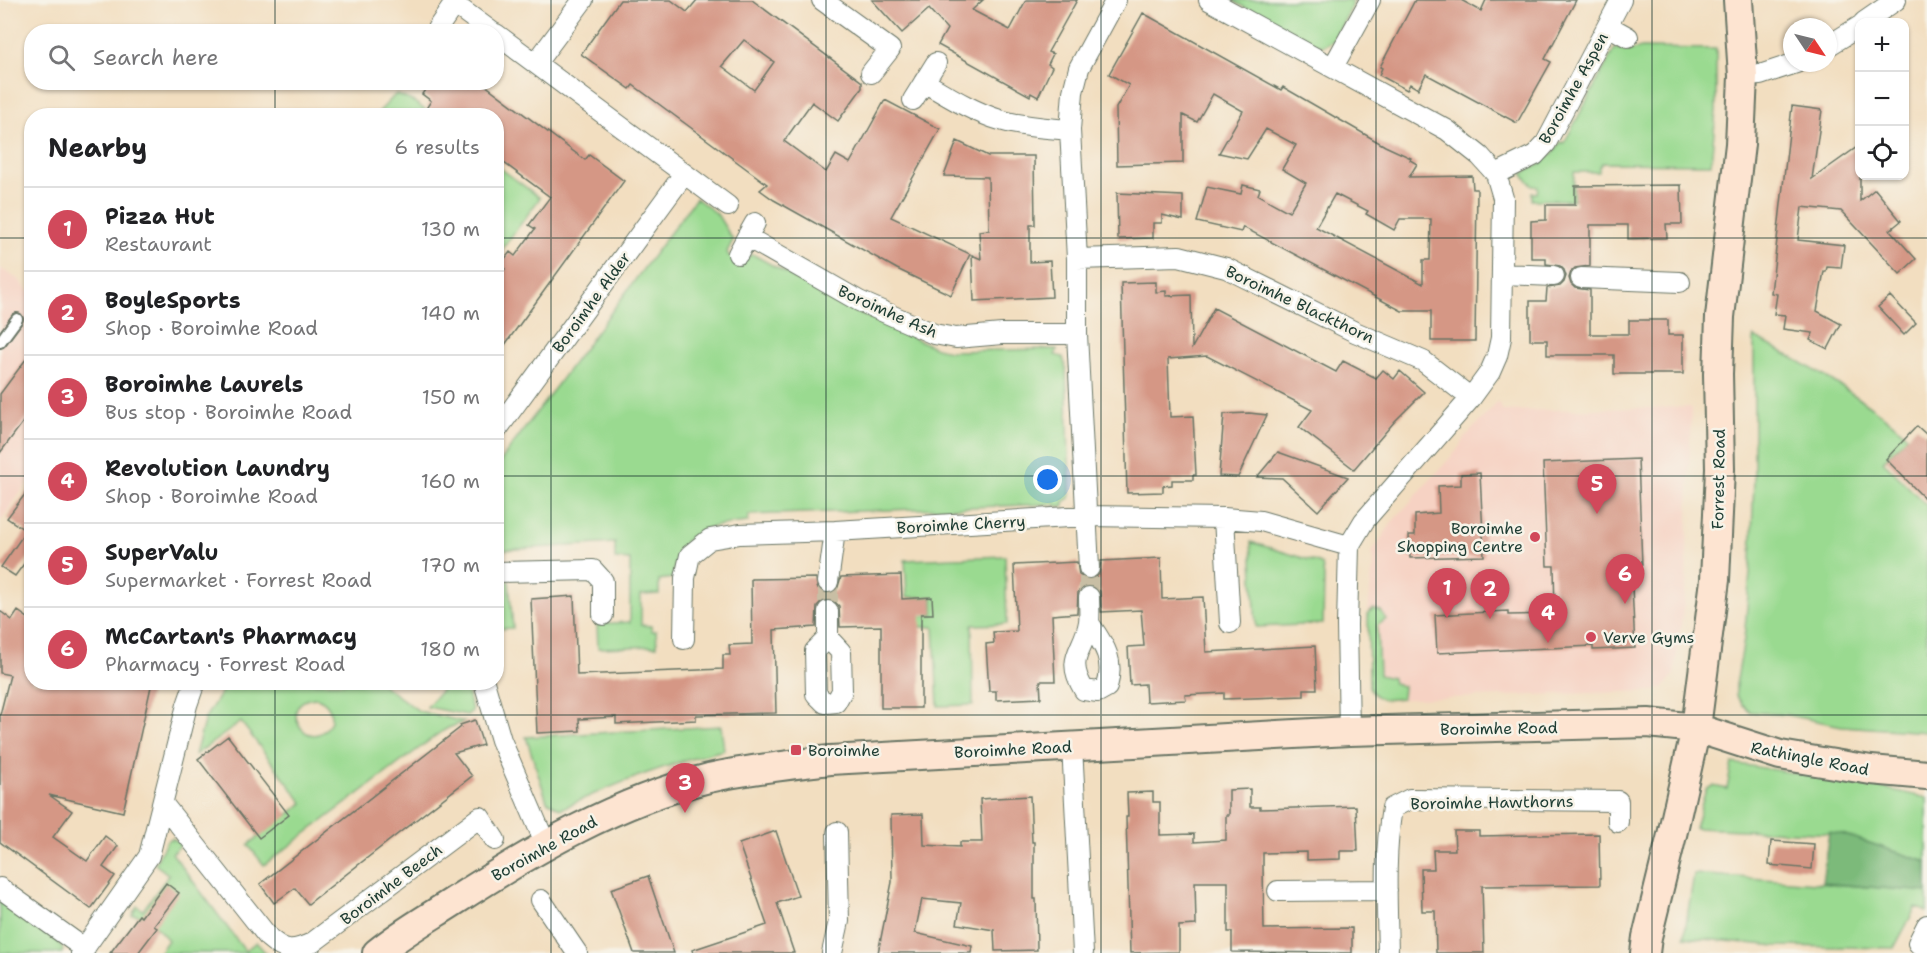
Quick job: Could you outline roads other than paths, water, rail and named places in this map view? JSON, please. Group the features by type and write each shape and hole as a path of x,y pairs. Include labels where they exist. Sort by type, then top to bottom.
{"street":[{"path":"536,63 583,0"},
{"path":"822,0 890,49 871,73"},
{"path":"1089,568 1077,334 1077,259 1070,130 1073,92 1079,68 1116,0"},
{"path":"1209,0 1447,130 1479,156 1496,174 1503,198 1501,338 1490,372 1448,427 1364,521 1349,546 1347,637 1349,731"},
{"path":"1333,67 1370,0"},
{"name":"Boroimhe Aspen","path":"1496,174 1535,155 1546,143 1621,0"},
{"name":"Forrest Road","path":"1645,953 1647,936 1696,728 1715,580 1720,469 1718,374 1720,317 1740,144 1743,76 1738,0"},
{"path":"1870,18 1896,0"},
{"path":"440,24 455,2 482,24"},
{"path":"1608,26 1628,37"},
{"path":"1837,40 1855,29"},
{"path":"504,40 728,206"},
{"path":"913,100 936,63"},
{"path":"1743,76 1760,75 1783,67"},
{"path":"924,82 979,112 1001,121 1039,128 1070,130"},
{"name":"Boroimhe Alder","path":"504,419 684,174"},
{"name":"Boroimhe Ash","path":"746,238 859,301 934,334 956,338 1002,334 1077,334"},
{"name":"Boroimhe Blackthorn","path":"1077,259 1179,256 1226,268 1355,332 1423,362 1471,398"},
{"path":"1502,274 1554,276"},
{"path":"1581,278 1680,282"},
{"name":"Boroimhe Cherry","path":"684,639 685,578 690,555 710,539 762,533 835,531 1086,516 1224,518 1261,521 1349,546"},
{"path":"1224,518 1230,623"},
{"path":"828,582 835,531"},
{"path":"504,572 593,570 603,581 603,615"},
{"path":"1089,597 1089,623"},
{"path":"828,611 828,638"},
{"path":"0,888 83,951 149,856 192,690"},
{"path":"486,690 501,740 546,845"},
{"name":"Boroimhe Road","path":"377,953 489,879 584,824 636,802 708,778 769,767 830,760 1349,731 1648,723 1696,728"},
{"name":"Rathingle Road","path":"1696,728 1780,755 1871,770 1927,775"},
{"path":"1072,746 1083,953"},
{"name":"Boroimhe Hawthorns","path":"1388,953 1387,890 1389,827 1392,808 1410,799 1618,801 1618,822"},
{"name":"Boroimhe Beech","path":"163,804 268,938 281,948 297,950 312,943 480,817 495,840"},
{"path":"832,953 839,921 837,832"},
{"path":"1278,891 1387,890"},
{"path":"541,900 578,953"},
{"path":"1927,925 1918,943 1927,950"}],"lane":[{"path":"0,342 17,319"}],"tunnel":[{"path":"1089,568 1089,597"},
{"path":"828,582 828,611"}],"place":[{"name":"SuperValu","path":"1597,514"},
{"name":"Boroimhe Shopping Centre","path":"1535,537"},
{"name":"McCartan's Pharmacy","path":"1625,604"},
{"name":"Pizza Hut","path":"1447,618"},
{"name":"BoyleSports","path":"1490,619"},
{"name":"Verve Gyms","path":"1591,637"},
{"name":"Revolution Laundry","path":"1548,643"},
{"name":"Boroimhe","path":"796,750"},
{"name":"Boroimhe Laurels","path":"685,813"}]}
